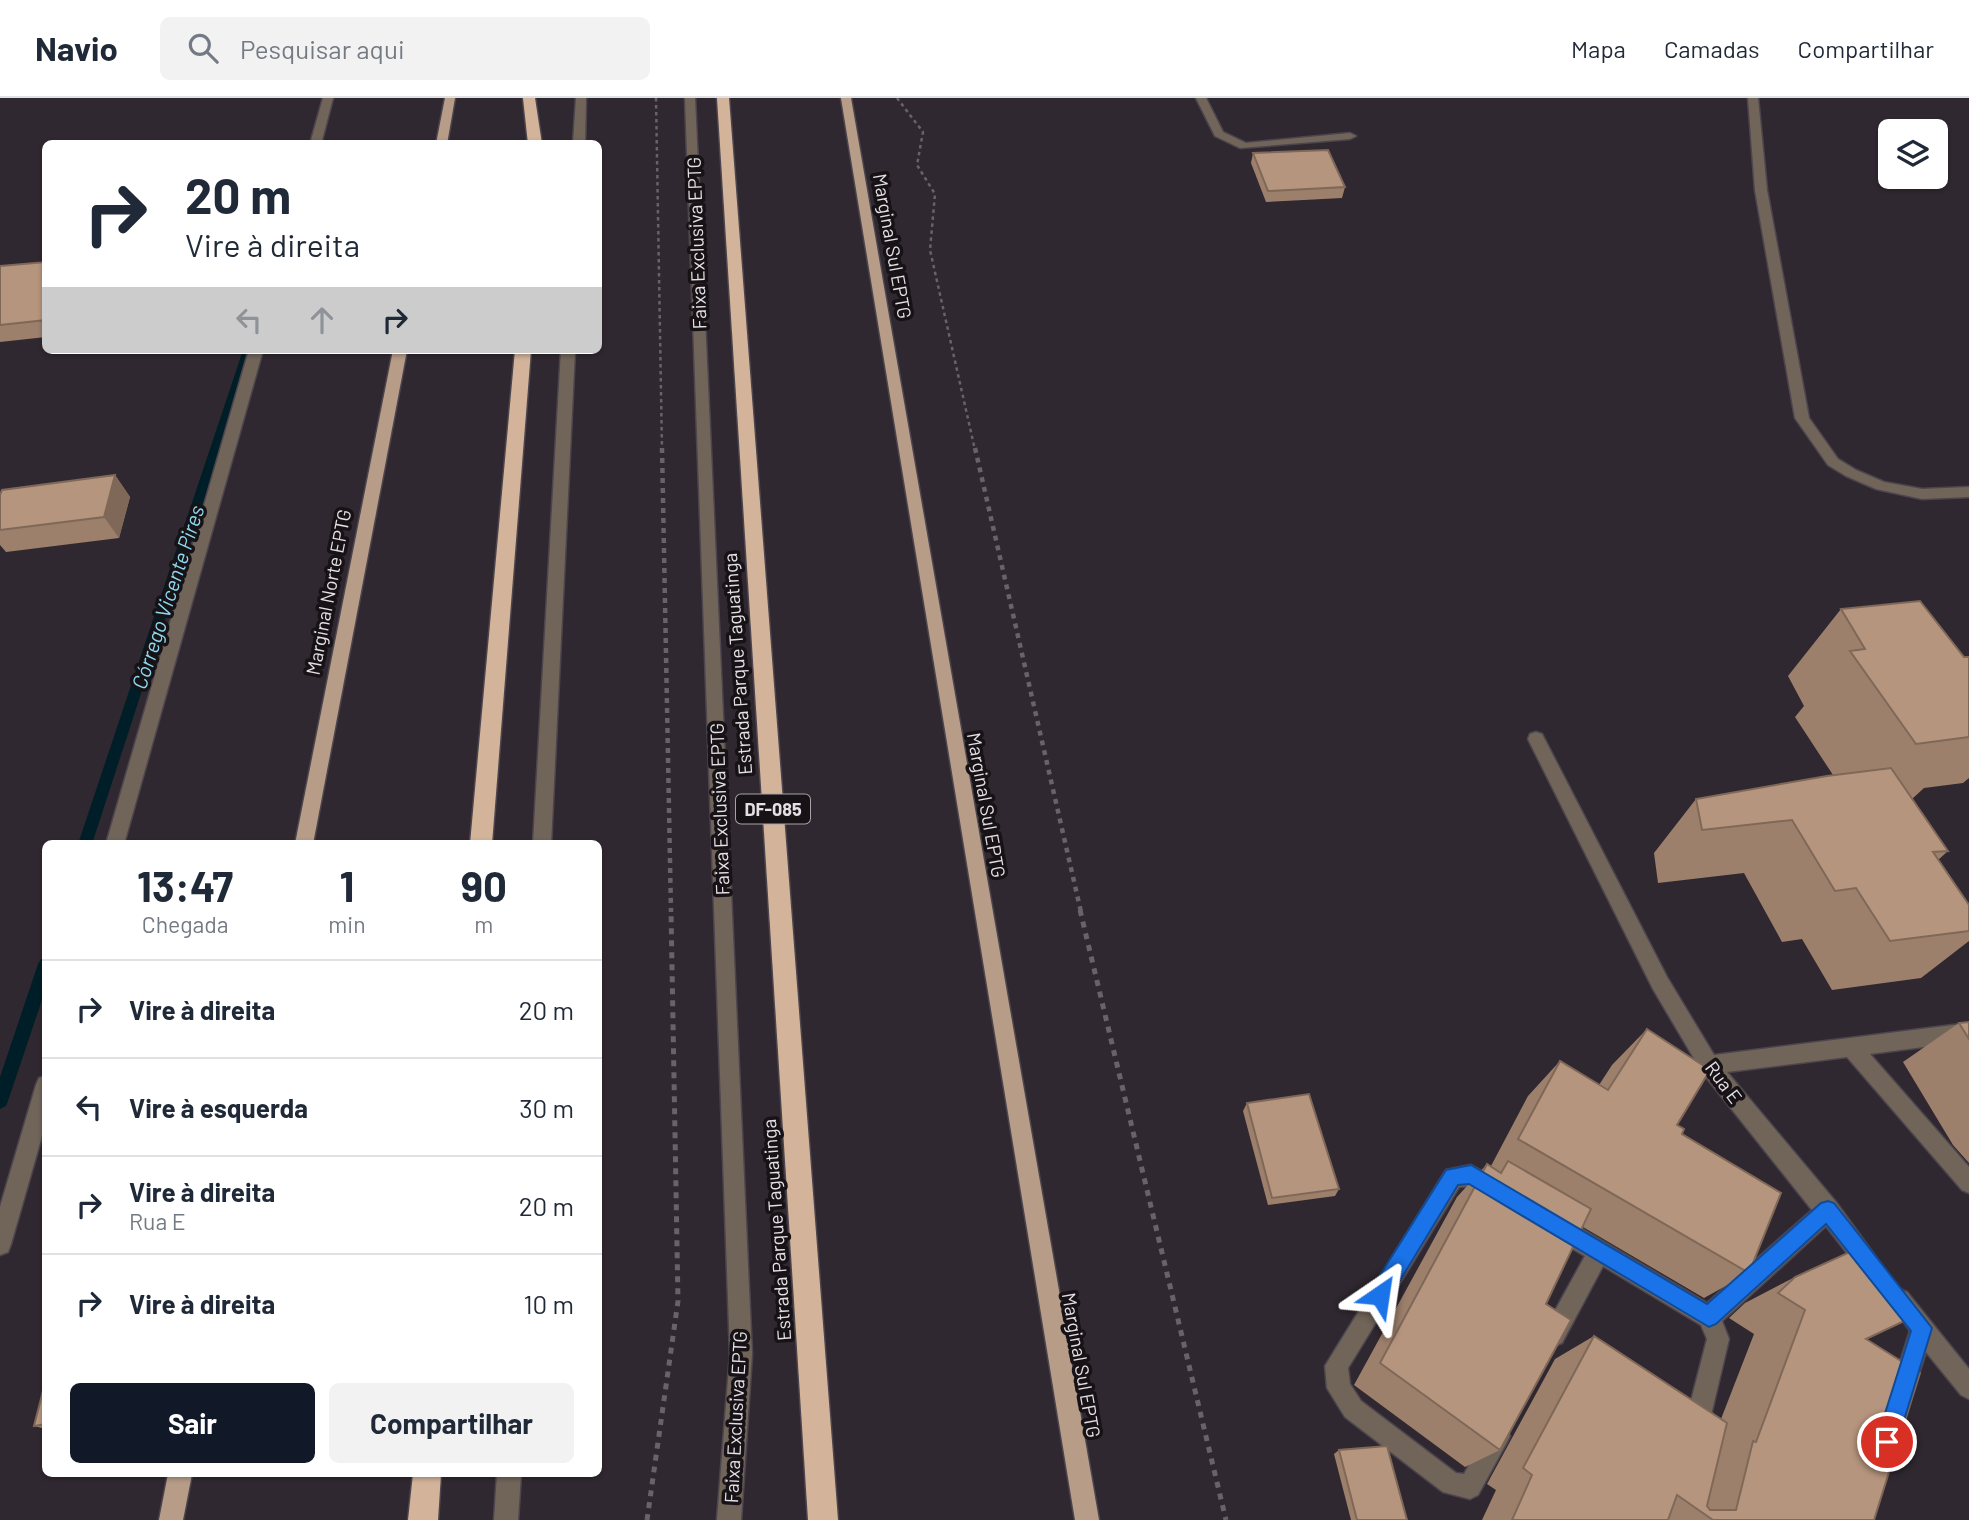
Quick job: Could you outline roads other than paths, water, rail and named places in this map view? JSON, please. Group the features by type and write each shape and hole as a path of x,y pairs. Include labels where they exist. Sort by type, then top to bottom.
{"highway":[{"path":"530,98 537,140"},
{"path":"539,140 544,98"},
{"name":"Estrada Parque Taguatinga","path":"723,98 822,1520"},
{"path":"481,840 523,354"},
{"path":"423,1520 427,1477"}],"main road":[{"path":"442,140 450,98"},
{"name":"Marginal Sul EPTG","path":"846,98 1087,1520"},
{"name":"Marginal Norte EPTG","path":"305,840 399,354"},
{"path":"171,1520 179,1477"}],"street":[{"path":"316,140 328,98"},
{"path":"579,140 581,98"},
{"name":"Faixa Exclusiva EPTG","path":"690,98 741,1354 729,1520"},
{"path":"1201,98 1219,134 1244,146 1350,136"},
{"path":"1753,98 1761,190 1802,418 1833,462 1851,473 1881,486 1922,494 1969,492"},
{"path":"116,840 255,354"},
{"path":"542,840 568,354"},
{"name":"Rua E","path":"1536,739 1660,983 1709,1065 1969,1387"},
{"path":"1709,1065 1969,1032"},
{"path":"1851,1047 1969,1183"},
{"path":"0,1243 42,1099"},
{"path":"1509,1416 1470,1487 1451,1484 1353,1409 1339,1388 1336,1366 1453,1177 1471,1175 1517,1203"},
{"path":"1709,1317 1828,1210"},
{"path":"1541,1217 1709,1317 1718,1339 1689,1455"},
{"path":"1541,1357 1599,1252"},
{"path":"1895,1417 1922,1328"},
{"path":"506,1520 509,1477"}],"waterway":[{"name":"Córrego Vicente Pires","path":"86,840 247,354"},
{"name":"Córrego Vicente Pires","path":"0,1101 42,976"}]}
